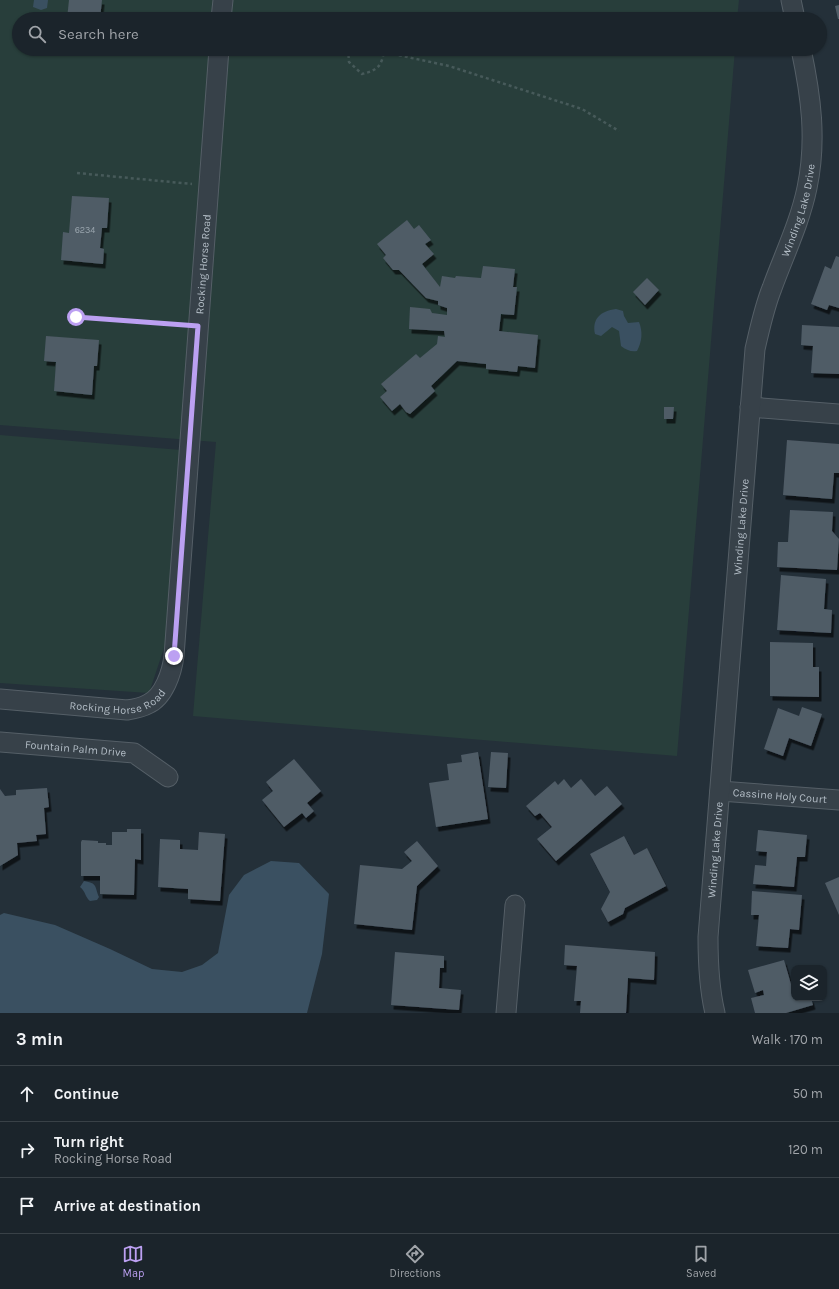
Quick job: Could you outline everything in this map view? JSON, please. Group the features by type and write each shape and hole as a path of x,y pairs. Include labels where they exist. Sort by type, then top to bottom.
{"street":[{"path":"222,12 223,0"},
{"path":"791,0 794,12"},
{"name":"Rocking Horse Road","path":"0,699 127,710 140,708 150,704 168,682 174,656 218,56"},
{"name":"Winding Lake Drive","path":"715,1013 708,968 708,937 750,407 756,349 763,312 796,225 807,188 811,163 812,124 809,86 803,56"},
{"path":"750,407 839,414"},
{"name":"Fountain Palm Drive","path":"0,742 134,753 168,777"},
{"name":"Cassine Holy Court","path":"720,791 839,800"},
{"path":"506,1013 515,905"}],"path":[{"path":"349,56 349,62 362,74 374,71 383,62 383,56"},
{"path":"403,56 449,66 582,109 619,132"},
{"path":"77,173 208,185"},
{"path":"76,317 198,326"}],"green space":[{"path":"0,0 739,0 738,12 12,12 12,56 734,56 677,756 193,716 216,442 0,425"},
{"path":"0,435 181,450 167,639 149,693 0,683"}],"water":[{"path":"34,0 48,0 47,8 41,10 33,7"},
{"path":"616,309 623,311 628,323 639,322 641,337 637,351 625,349 621,346 619,331 612,327 601,336 595,334 594,329 598,317 610,310"},
{"path":"271,861 299,863 329,894 322,954 307,1013 0,1013 0,915 4,913 55,925 152,969 182,972 202,965 218,953 229,895 244,875"},
{"path":"84,881 94,884 99,897 97,900 90,901 87,898 80,887"}],"building":[{"path":"69,0 102,0 101,12 68,12"},
{"path":"839,5 839,19 838,19 835,6"},
{"path":"72,196 109,198 107,228 102,228 100,248 104,249 103,264 61,260 63,232 69,233"},
{"path":"407,220 414,229 419,225 431,240 425,244 434,254 422,264 440,287 442,276 455,278 456,276 481,278 483,266 515,269 513,287 517,287 514,315 501,314 499,331 538,335 535,368 518,366 517,372 486,369 486,364 457,361 431,386 435,391 410,414 406,412 400,404 392,411 380,397 387,391 381,384 416,354 420,358 437,344 438,336 445,337 444,331 409,329 410,307 430,309 432,313 447,315 447,308 438,305 438,301 426,298 399,270 393,270 383,258 386,255 377,244"},
{"path":"836,256 839,257 839,308 829,305 827,310 811,304 825,266 831,269"},
{"path":"647,278 659,290 645,305 633,292"},
{"path":"802,325 839,327 839,374 811,373 813,346 801,345"},
{"path":"46,336 99,340 97,366 94,366 92,395 54,391 56,362 44,361"},
{"path":"664,407 674,407 673,419 664,419"},
{"path":"787,440 839,444 839,473 834,473 832,499 783,495"},
{"path":"790,510 833,512 832,531 839,539 837,570 777,567 778,542 788,542"},
{"path":"781,575 826,579 824,609 832,610 831,633 777,630"},
{"path":"770,642 813,643 813,667 819,667 819,697 770,696"},
{"path":"802,707 822,714 811,746 789,738 783,756 764,749 778,708 799,716"},
{"path":"478,752 488,819 436,827 429,783 449,780 447,764 462,762 461,755"},
{"path":"491,752 508,753 506,788 488,787"},
{"path":"294,759 321,791 307,803 314,811 306,818 302,813 284,827 262,800 273,791 266,782"},
{"path":"564,779 571,788 581,779 595,796 607,786 622,804 556,861 537,839 552,827 540,813 535,816 526,806 555,781 558,785"},
{"path":"47,788 49,807 44,808 46,834 36,835 37,841 17,843 18,855 0,866 0,789 5,796 16,795 16,790"},
{"path":"127,829 141,829 141,860 135,859 134,895 100,894 100,876 81,876 81,842 82,840 98,841 98,843 112,845 112,832 127,832"},
{"path":"758,830 807,835 805,857 797,857 794,887 753,884 755,865 766,866 767,852 756,851"},
{"path":"199,832 225,834 220,901 188,899 188,889 158,887 160,839 180,840 180,849 198,850"},
{"path":"624,836 634,855 647,848 666,886 625,908 623,914 608,922 601,909 610,892 590,854"},
{"path":"417,841 438,866 417,886 412,930 354,924 360,865 402,869 412,861 404,852"},
{"path":"839,877 839,915 825,883"},
{"path":"752,891 802,895 799,930 790,929 788,948 756,946 759,915 751,915"},
{"path":"565,945 655,952 654,980 628,978 626,1013 580,1013 581,1001 574,1001 577,966 564,965"},
{"path":"395,952 444,956 444,968 440,968 439,988 461,990 459,1010 391,1005"},
{"path":"784,960 791,984 791,1001 812,1001 813,1005 786,1013 755,1013 751,998 764,995 763,990 755,993 748,970"}],"route":[{"path":"76,317 198,326 174,656"}]}
